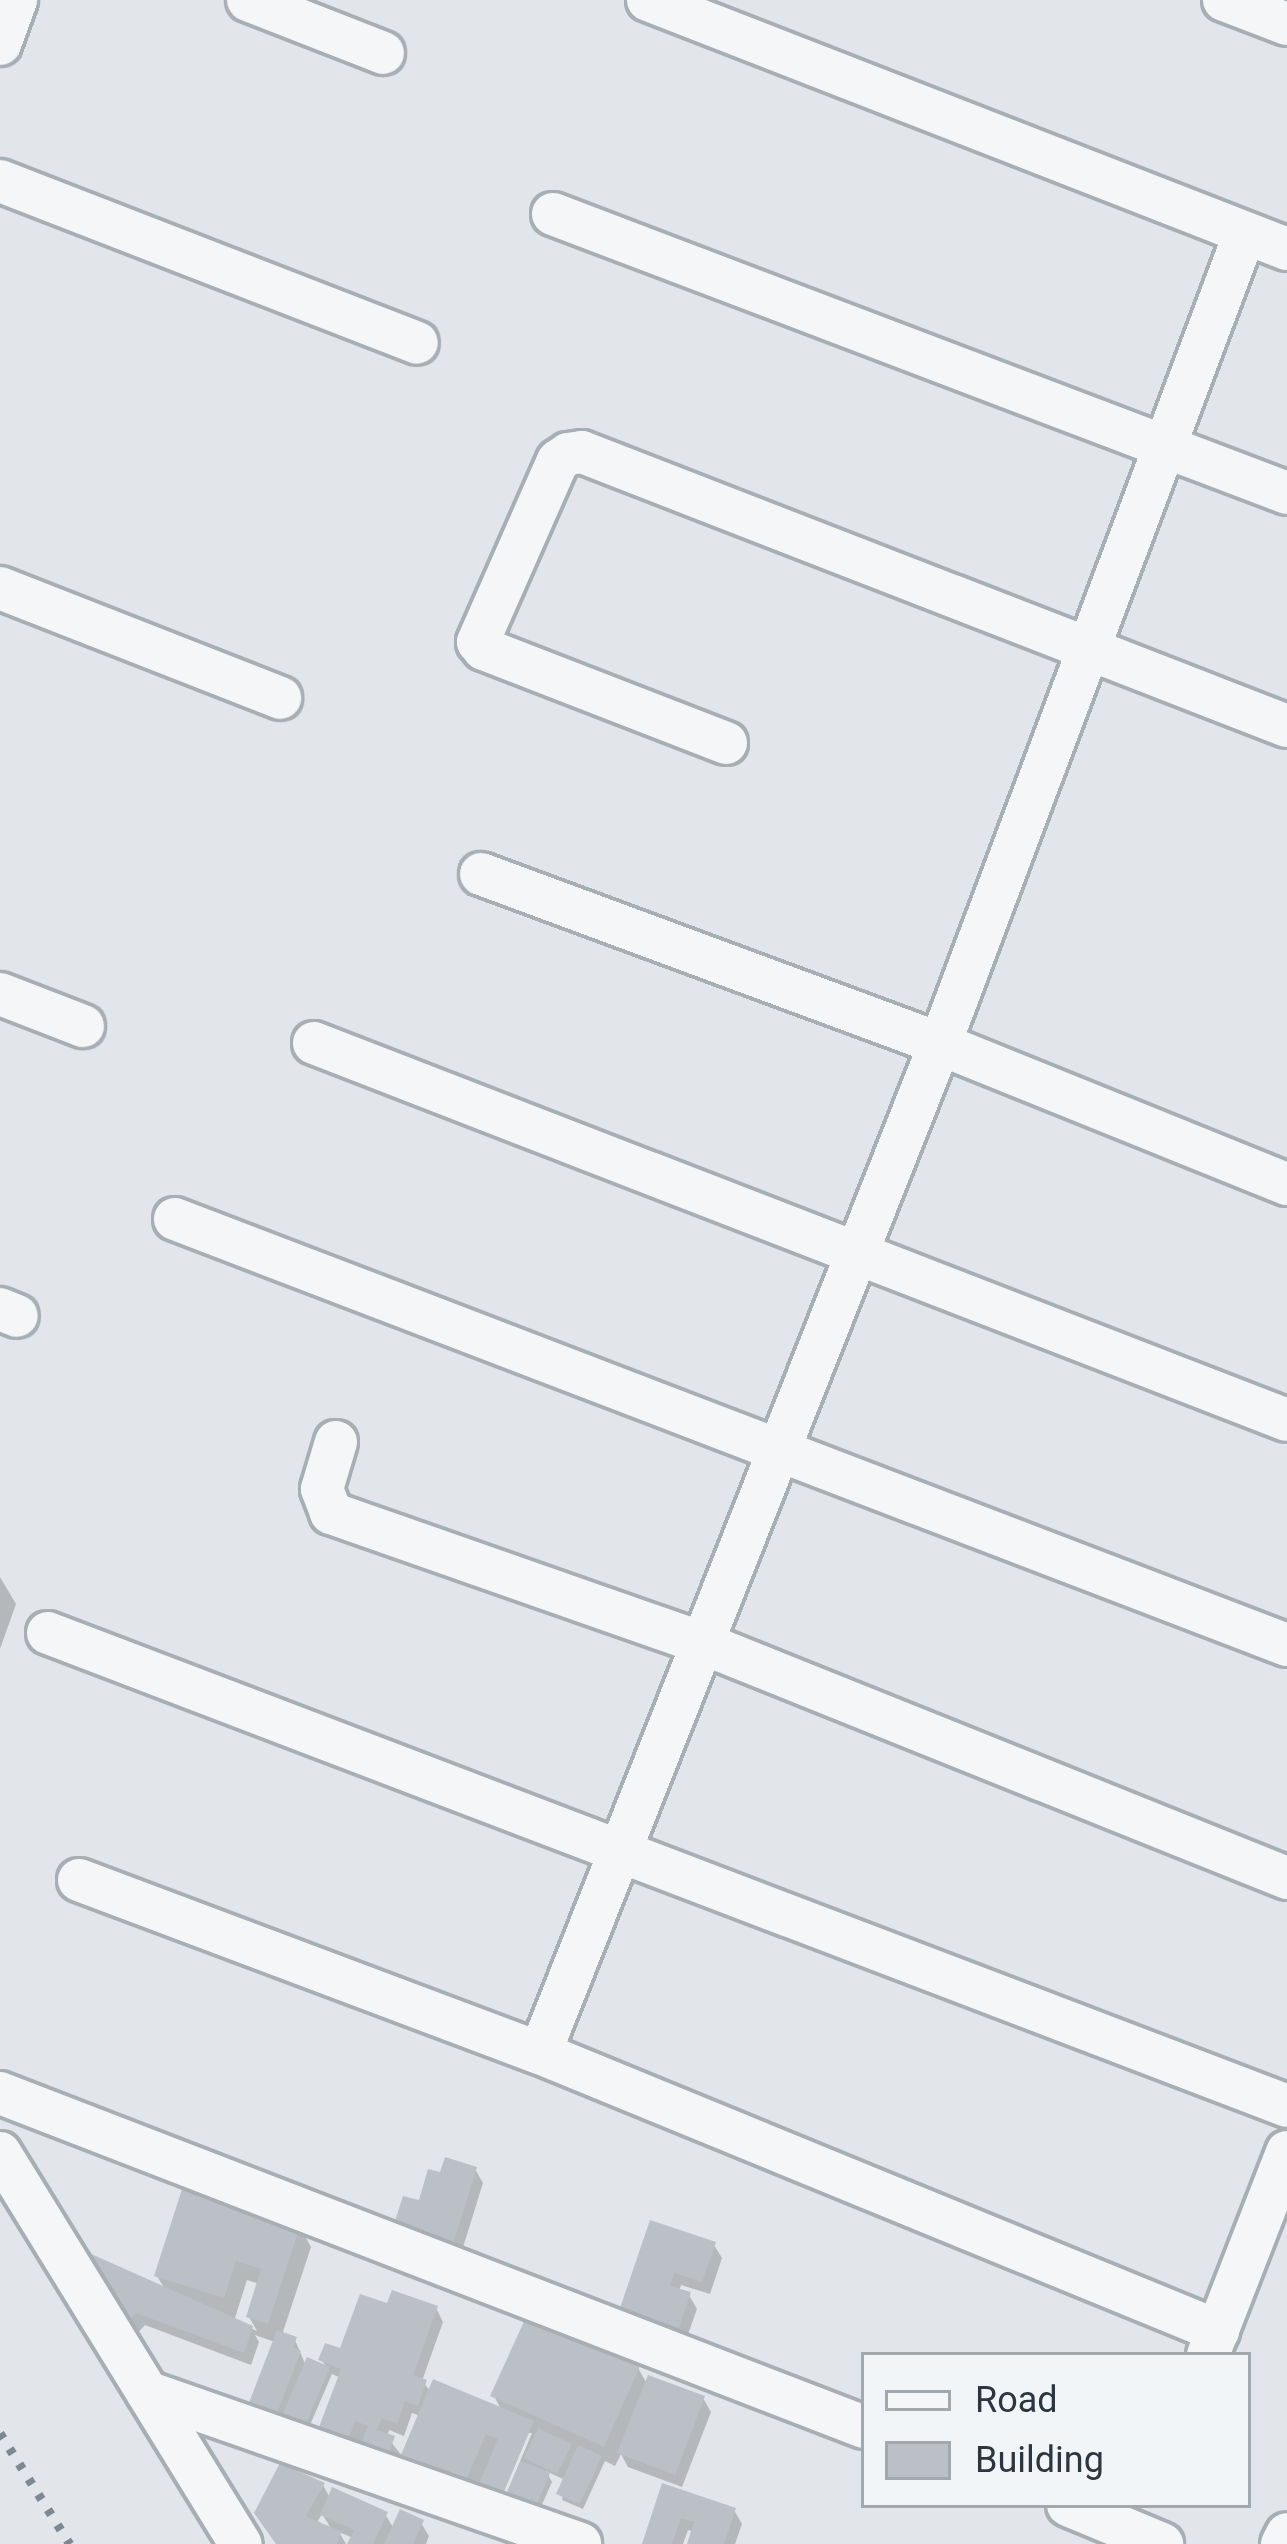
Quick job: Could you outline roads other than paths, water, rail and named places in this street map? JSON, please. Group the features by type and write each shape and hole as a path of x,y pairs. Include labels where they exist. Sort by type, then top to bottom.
{"street":[{"path":"0,44 16,0"},
{"path":"248,0 383,53"},
{"path":"648,0 1287,249"},
{"path":"1224,0 1287,24"},
{"path":"0,181 417,343"},
{"path":"553,214 1287,493"},
{"path":"540,2053 940,1044 1245,232"},
{"path":"726,743 478,642 558,461 568,454 582,452 1287,726"},
{"path":"0,588 280,698"},
{"path":"481,874 940,1044 1287,1184"},
{"path":"0,994 83,1026"},
{"path":"314,1043 859,1250 1287,1420"},
{"path":"176,1219 1287,1646"},
{"path":"336,1442 322,1490 331,1513 702,1643 1287,1877"},
{"path":"48,1633 1287,2106"},
{"path":"79,1880 540,2053 1213,2343 1287,2152"},
{"path":"0,2093 861,2425"},
{"path":"0,2152 241,2544"},
{"path":"148,2392 580,2544"},
{"path":"1077,2508 1147,2532"},
{"path":"1282,2544 1287,2534"}],"railway":[{"path":"0,2433 70,2544"}]}
